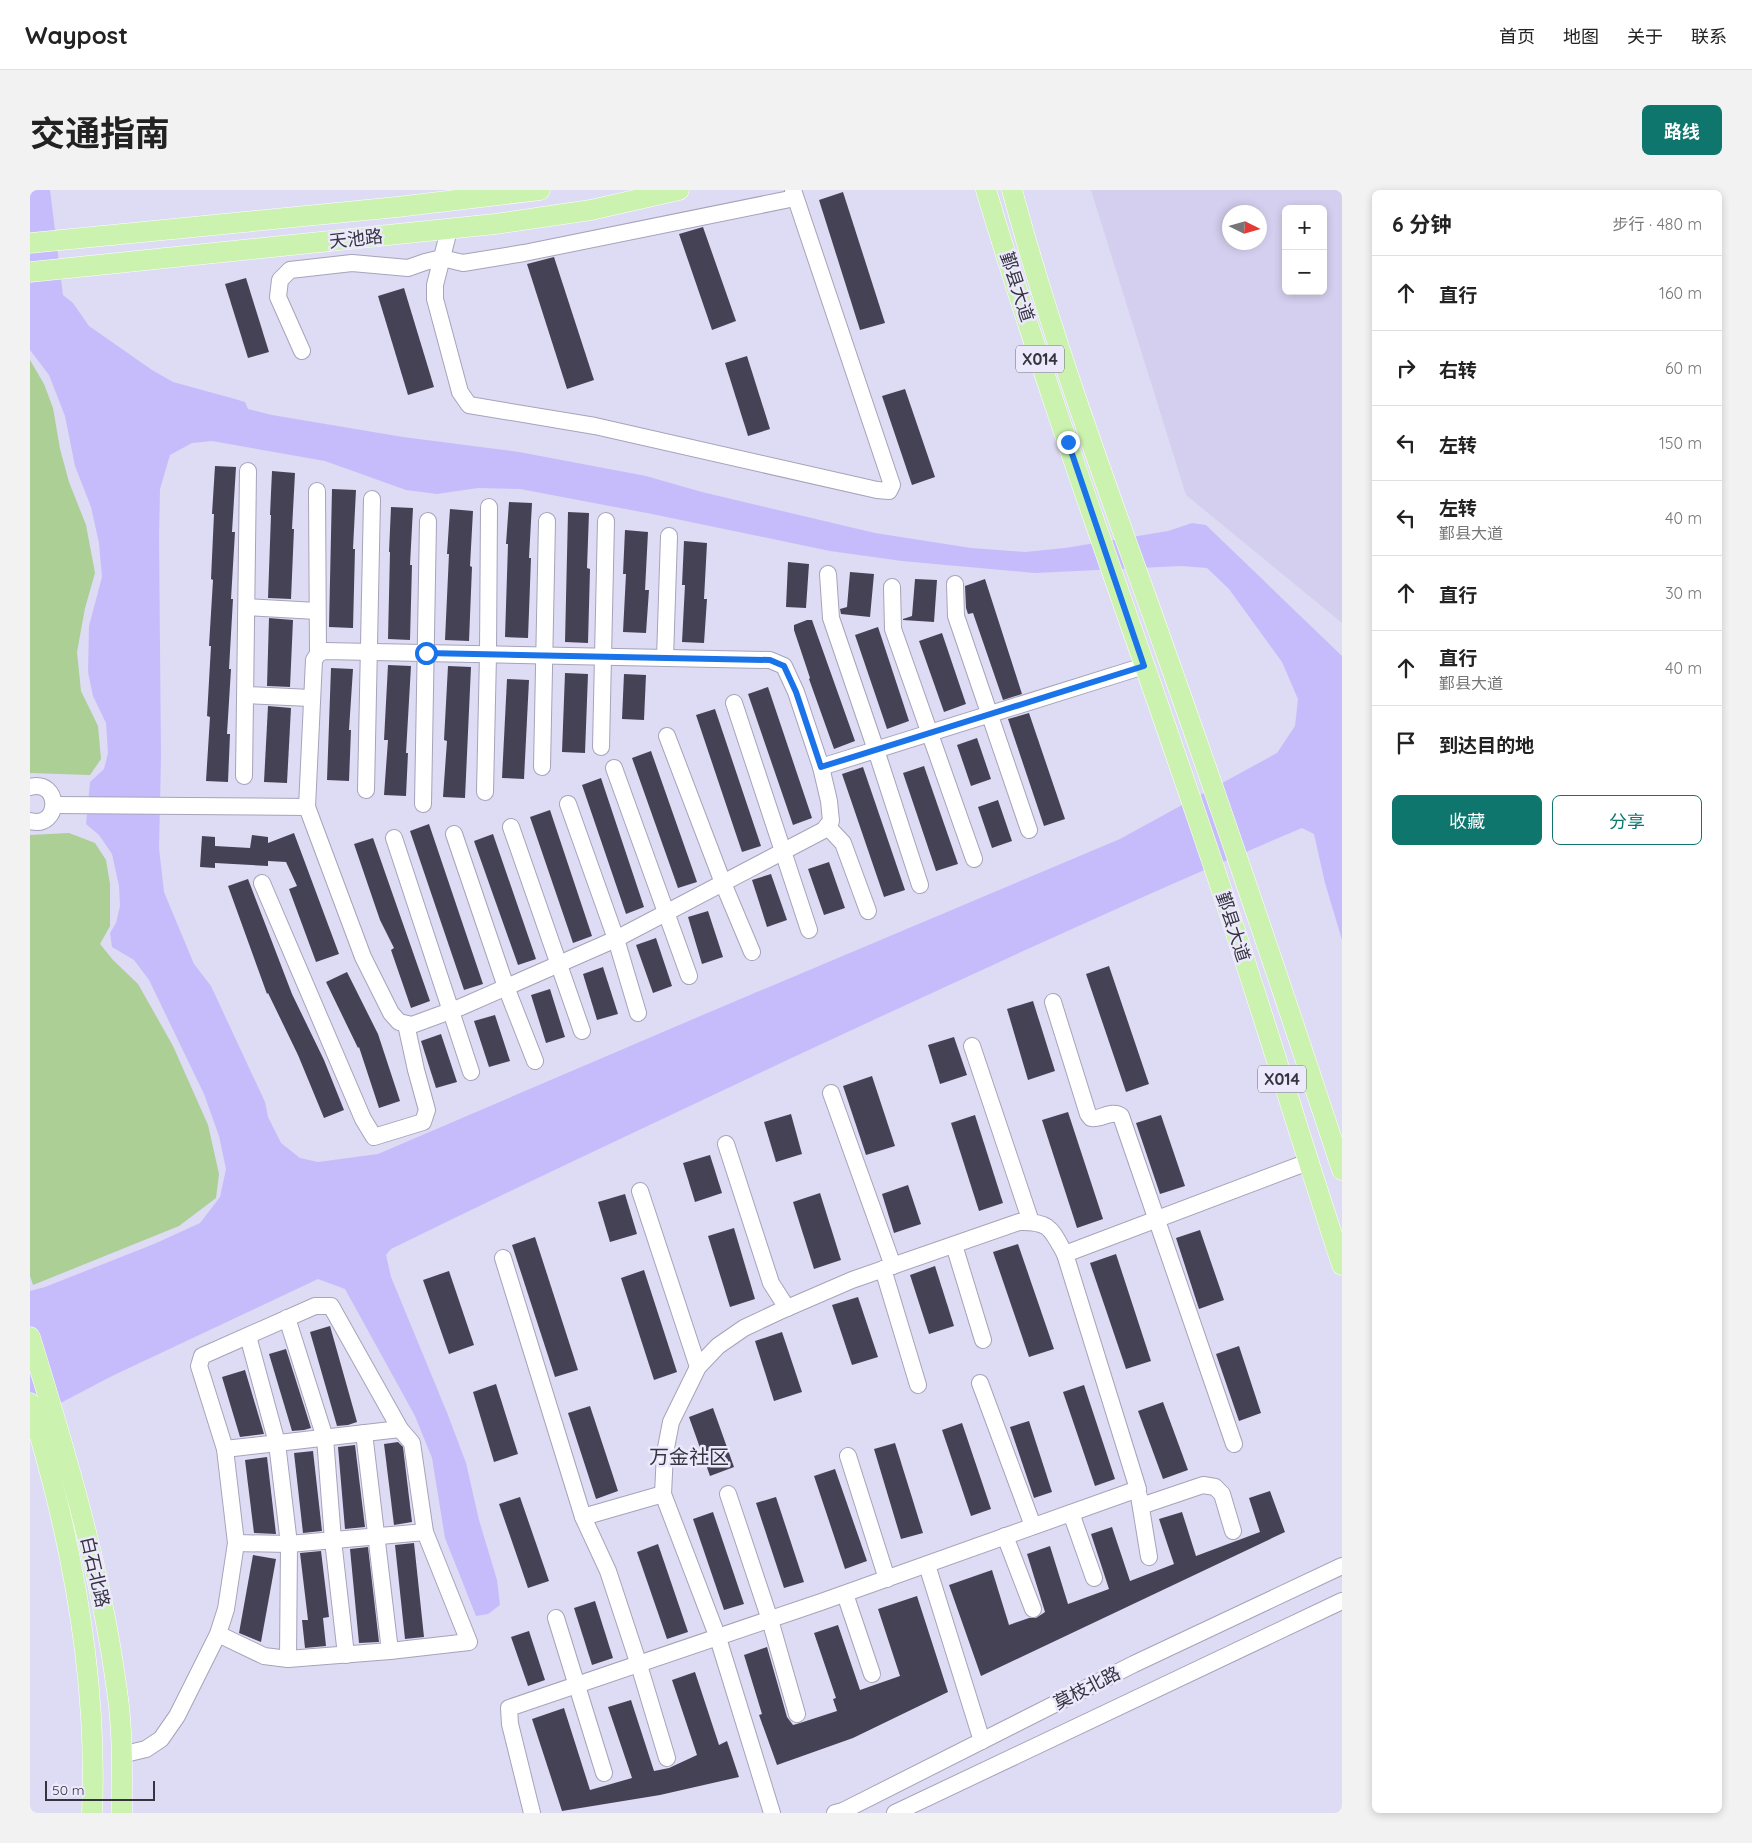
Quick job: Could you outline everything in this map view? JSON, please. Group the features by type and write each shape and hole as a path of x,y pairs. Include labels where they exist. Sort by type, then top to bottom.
{"main road":[{"name":"天池路","path":"30,242 398,207 540,190"},
{"name":"天池路","path":"30,272 449,230 591,210 679,190"},
{"name":"鄞县大道","path":"986,190 1003,247 1118,590 1222,892 1342,1266"},
{"name":"鄞县大道","path":"1012,190 1030,256 1246,882 1342,1170"},
{"name":"白石北路","path":"30,1337 39,1408 78,1598 89,1690 92,1738 92,1813"},
{"name":"白石北路","path":"39,1408 84,1524 106,1620 118,1693 122,1813"}],"street":[{"path":"302,352 278,297 280,280 290,270 352,263 408,268 442,258 463,263 524,253 794,194 892,485 889,491 877,490 595,426 469,405 460,392 435,299 435,285 442,258 449,230"},
{"path":"244,776 248,471"},
{"path":"317,491 318,654"},
{"path":"366,790 372,499"},
{"path":"485,792 489,507"},
{"path":"424,804 428,521"},
{"path":"542,767 547,521"},
{"path":"601,748 606,521"},
{"path":"665,658 669,536"},
{"path":"828,574 831,618 920,885"},
{"path":"955,584 956,616 1029,830"},
{"path":"892,587 893,629 974,858"},
{"path":"247,607 317,611"},
{"path":"324,651 368,652 770,660 784,666 796,692 821,767 831,821 824,830 616,939 412,1026 399,1022 391,1013 363,957 307,807 314,660 318,654 324,651"},
{"path":"821,767 1144,666"},
{"path":"246,695 312,698"},
{"path":"734,703 809,930"},
{"path":"667,736 722,883 752,952"},
{"path":"614,768 689,976"},
{"path":"30,787 46,789 54,805 53,811 46,820 40,822 30,821"},
{"path":"568,804 616,939 638,1013"},
{"path":"54,805 307,807"},
{"path":"511,826 582,1031"},
{"path":"828,826 843,843 868,911"},
{"path":"454,834 506,987 535,1061"},
{"path":"394,838 471,1072"},
{"path":"262,883 363,1119 374,1137 423,1122 428,1110 416,1070 406,1024"},
{"path":"1053,1002 1090,1118 1094,1119 1118,1113 1121,1116 1234,1444"},
{"path":"972,1046 1031,1222"},
{"path":"832,1093 888,1267 918,1385"},
{"path":"726,1144 771,1283 786,1308"},
{"path":"1065,1254 1308,1162"},
{"path":"640,1191 698,1367"},
{"path":"772,1813 718,1638 663,1494 665,1453 671,1422 698,1367 718,1346 744,1328 852,1280 888,1267 1019,1222 1040,1223 1052,1232 1065,1254 1138,1489 1149,1557"},
{"path":"954,1245 983,1340"},
{"path":"503,1258 583,1517 608,1571 640,1664 667,1758"},
{"path":"121,1755 146,1749 161,1739 176,1716 218,1634 226,1609 236,1543 225,1449 198,1366 202,1356 315,1306 331,1306 400,1429 412,1443 424,1532 469,1642 390,1651 288,1659 264,1656 218,1634"},
{"path":"287,1318 325,1438 333,1540 346,1655"},
{"path":"248,1336 277,1443 289,1544 288,1659"},
{"path":"980,1382 1033,1526"},
{"path":"225,1449 400,1429"},
{"path":"364,1433 390,1651"},
{"path":"848,1456 887,1579"},
{"path":"1141,1506 1203,1485 1215,1487 1222,1494 1233,1531"},
{"path":"532,1813 510,1724 509,1708 845,1594 1138,1489"},
{"path":"583,1517 663,1494"},
{"path":"728,1494 770,1620 797,1714"},
{"path":"1071,1513 1094,1578"},
{"path":"236,1543 289,1544 424,1532"},
{"path":"1005,1536 1033,1609"},
{"path":"927,1564 982,1741"},
{"name":"莫枝北路","path":"835,1813 1134,1664 1342,1566"},
{"path":"845,1594 872,1674"},
{"name":"莫枝北路","path":"895,1813 1342,1601"},
{"path":"556,1618 604,1773"}],"shaded area":[{"path":"30,190 50,190 63,295 73,303 89,326 152,370 173,382 245,402 248,409 272,415 403,437 519,452 646,476 702,492 875,533 971,548 1025,552 1065,548 1168,531 1192,523 1206,525 1342,656 1342,940 1325,883 1314,834 1302,828 1106,913 912,1002 391,1249 386,1255 391,1277 466,1463 479,1520 497,1580 500,1605 488,1614 476,1616 445,1538 432,1458 415,1416 345,1289 318,1279 112,1376 30,1419 30,1291 45,1287 154,1244 200,1223 220,1197 226,1169 219,1136 204,1094 149,980 134,960 112,947 110,933 116,923 120,906 119,886 112,854 99,835 86,824 90,782 104,769 108,753 106,723 93,696 88,672 89,626 102,577 99,543 91,507 75,466 65,416 49,375 30,350","holes":["212,441 325,461 406,490 437,494 478,488 520,489 830,551 902,561 1035,573 1181,566 1207,568 1229,589 1282,662 1298,699 1295,726 1277,753 1120,839 378,1154 318,1162 300,1158 281,1143 268,1117 265,1102 211,986 194,964 164,892 159,848 161,758 160,489 170,455 192,443"]},
{"path":"1091,190 1342,190 1342,623 1186,495"}],"green space":[{"path":"30,360 44,384 53,408 60,449 69,482 86,525 95,573 85,608 77,652 81,691 98,726 101,759 90,775 30,773"},
{"path":"69,833 95,843 106,860 110,884 110,926 100,944 113,960 138,984 173,1046 208,1125 219,1174 216,1198 179,1226 33,1285 30,1276 30,835"}],"building":[{"path":"843,192 885,323 860,330 819,200"},
{"path":"703,227 736,321 712,330 679,234"},
{"path":"554,257 594,380 567,389 527,264"},
{"path":"246,278 269,352 248,358 225,284"},
{"path":"404,288 434,387 408,395 378,296"},
{"path":"747,356 770,429 748,436 725,363"},
{"path":"905,389 935,477 912,485 882,396"},
{"path":"215,466 236,467 232,532 235,532 227,734 230,734 228,782 206,781 210,717 207,716 211,646 209,646 213,580 211,579 214,514 212,514"},
{"path":"272,471 295,473 291,599 268,598"},
{"path":"332,489 356,490 353,549 355,549 353,628 329,627"},
{"path":"509,502 532,503 528,638 505,637 508,544 506,544"},
{"path":"391,507 413,508 410,565 412,565 410,640 388,639"},
{"path":"450,509 473,511 469,641 445,640"},
{"path":"568,512 589,513 587,568 590,569 588,643 565,642"},
{"path":"625,530 648,532 645,590 649,590 646,633 623,632 626,574 623,574"},
{"path":"684,541 707,543 704,599 707,599 704,643 682,642 685,585 682,585"},
{"path":"788,562 809,564 806,608 786,607"},
{"path":"850,572 874,574 870,617 841,614 840,609 847,607"},
{"path":"915,579 937,580 934,622 903,620 912,616"},
{"path":"985,579 1022,694 1003,700 973,613 968,614 966,608 965,586"},
{"path":"269,618 293,620 290,687 267,686"},
{"path":"812,620 855,741 834,749 794,630 794,625"},
{"path":"878,627 909,721 887,729 855,635"},
{"path":"942,633 966,704 944,712 919,641"},
{"path":"388,665 411,666 406,753 408,753 406,796 384,795 388,740 384,740"},
{"path":"448,666 471,667 465,798 443,797 447,741 444,740"},
{"path":"331,668 353,669 349,730 351,730 349,781 327,780"},
{"path":"565,673 588,674 585,753 562,752"},
{"path":"624,674 646,675 644,720 622,719"},
{"path":"507,679 529,680 524,779 502,778"},
{"path":"768,687 812,818 793,825 748,694"},
{"path":"268,706 291,708 287,783 264,782"},
{"path":"715,709 761,846 742,852 696,715"},
{"path":"1029,713 1065,819 1044,826 1008,719"},
{"path":"977,738 991,779 971,786 957,745"},
{"path":"651,751 697,882 678,888 632,758"},
{"path":"924,766 958,864 936,871 903,773"},
{"path":"863,767 905,890 884,897 842,774"},
{"path":"601,778 644,907 626,914 582,785"},
{"path":"998,800 1012,841 992,848 978,807"},
{"path":"550,810 592,936 573,943 530,817"},
{"path":"429,824 483,984 464,990 410,831"},
{"path":"294,833 339,954 316,962 289,889 297,886 286,862 268,861 268,866 215,863 215,868 200,867 202,836 215,837 215,846 250,848 252,835 268,837 268,843"},
{"path":"493,834 536,959 518,965 474,841"},
{"path":"373,838 430,1001 411,1008 391,950 394,948 380,920 354,844"},
{"path":"829,862 845,908 824,915 808,869"},
{"path":"771,874 787,920 767,927 752,880"},
{"path":"248,879 292,994 324,1060 344,1110 324,1118 298,1055 267,994 228,886"},
{"path":"708,911 723,957 702,964 688,917"},
{"path":"656,938 672,986 653,993 636,945"},
{"path":"1109,966 1149,1084 1126,1092 1086,974"},
{"path":"603,967 618,1014 597,1020 583,974"},
{"path":"347,972 378,1034 400,1101 379,1108 359,1047 326,982"},
{"path":"550,989 565,1037 546,1043 531,995"},
{"path":"1033,1001 1055,1071 1028,1080 1007,1009"},
{"path":"495,1015 510,1061 489,1067 474,1021"},
{"path":"441,1034 457,1082 436,1088 421,1041"},
{"path":"954,1037 967,1075 940,1084 928,1045"},
{"path":"872,1076 895,1146 866,1155 843,1086"},
{"path":"1068,1112 1103,1219 1077,1228 1042,1120"},
{"path":"791,1114 802,1154 776,1162 764,1122"},
{"path":"975,1115 1003,1203 979,1211 951,1123"},
{"path":"1161,1115 1185,1186 1160,1194 1136,1123"},
{"path":"710,1155 722,1193 695,1202 683,1163"},
{"path":"908,1185 921,1224 894,1233 882,1194"},
{"path":"820,1193 841,1260 814,1269 793,1202"},
{"path":"625,1194 637,1234 610,1242 598,1202"},
{"path":"734,1228 755,1299 730,1307 708,1236"},
{"path":"1200,1230 1224,1300 1199,1309 1176,1238"},
{"path":"535,1237 578,1370 555,1377 512,1245"},
{"path":"1018,1244 1054,1349 1029,1357 993,1252"},
{"path":"1116,1254 1151,1361 1126,1369 1090,1263"},
{"path":"935,1266 954,1326 929,1334 910,1275"},
{"path":"644,1270 677,1372 654,1380 621,1278"},
{"path":"449,1271 474,1345 449,1354 423,1280"},
{"path":"858,1297 878,1357 852,1365 832,1305"},
{"path":"330,1326 357,1422 348,1425 337,1426 310,1332"},
{"path":"782,1332 802,1392 774,1401 755,1341"},
{"path":"1239,1346 1261,1413 1239,1421 1216,1354"},
{"path":"286,1349 311,1428 304,1430 292,1431 269,1354"},
{"path":"245,1370 264,1434 240,1437 222,1377"},
{"path":"496,1384 518,1454 494,1462 473,1392"},
{"path":"1084,1385 1115,1479 1095,1486 1063,1392"},
{"path":"1163,1402 1188,1470 1163,1479 1138,1411"},
{"path":"590,1406 618,1491 596,1499 568,1413"},
{"path":"713,1408 734,1467 710,1476 689,1417"},
{"path":"1029,1421 1052,1492 1034,1498 1010,1427"},
{"path":"962,1423 991,1509 971,1516 942,1430"},
{"path":"398,1442 403,1447 412,1522 394,1525 384,1444"},
{"path":"895,1443 923,1533 901,1539 874,1449"},
{"path":"355,1445 365,1527 345,1529 338,1447"},
{"path":"313,1451 322,1531 303,1533 294,1453"},
{"path":"267,1457 276,1534 254,1533 245,1460"},
{"path":"835,1469 867,1561 845,1569 814,1476"},
{"path":"1270,1491 1285,1532 981,1676 949,1585 992,1570 1009,1625 1029,1618 1036,1618 1045,1612 1027,1554 1050,1546 1068,1604 1109,1589 1091,1534 1112,1527 1130,1581 1174,1564 1159,1519 1182,1512 1196,1556 1260,1532 1249,1498"},
{"path":"520,1497 549,1581 528,1588 499,1504"},
{"path":"776,1497 804,1582 784,1588 756,1503"},
{"path":"713,1512 744,1604 724,1610 693,1519"},
{"path":"414,1543 424,1637 405,1639 395,1545"},
{"path":"658,1544 688,1632 667,1639 637,1552"},
{"path":"368,1547 379,1642 359,1643 350,1549"},
{"path":"321,1551 329,1617 323,1618 326,1646 305,1648 302,1620 308,1620 300,1553"},
{"path":"253,1555 276,1559 261,1642 239,1633"},
{"path":"917,1596 948,1692 853,1738 777,1765 759,1715 762,1714 744,1655 767,1647 787,1717 793,1725 837,1711 833,1699 836,1698 814,1633 838,1625 860,1690 900,1676 878,1609"},
{"path":"595,1601 613,1658 592,1665 574,1608"},
{"path":"529,1631 545,1680 528,1686 511,1637"},
{"path":"695,1672 719,1745 727,1741 739,1777 660,1795 562,1811 532,1719 564,1708 590,1790 632,1778 608,1707 631,1700 654,1771 669,1768 697,1755 672,1680"}],"district":[{"name":"万金社区","path":"689,1457"}],"route":[{"path":"426,653 770,660 784,666 796,692 821,767 1144,666 1068,442"}]}
